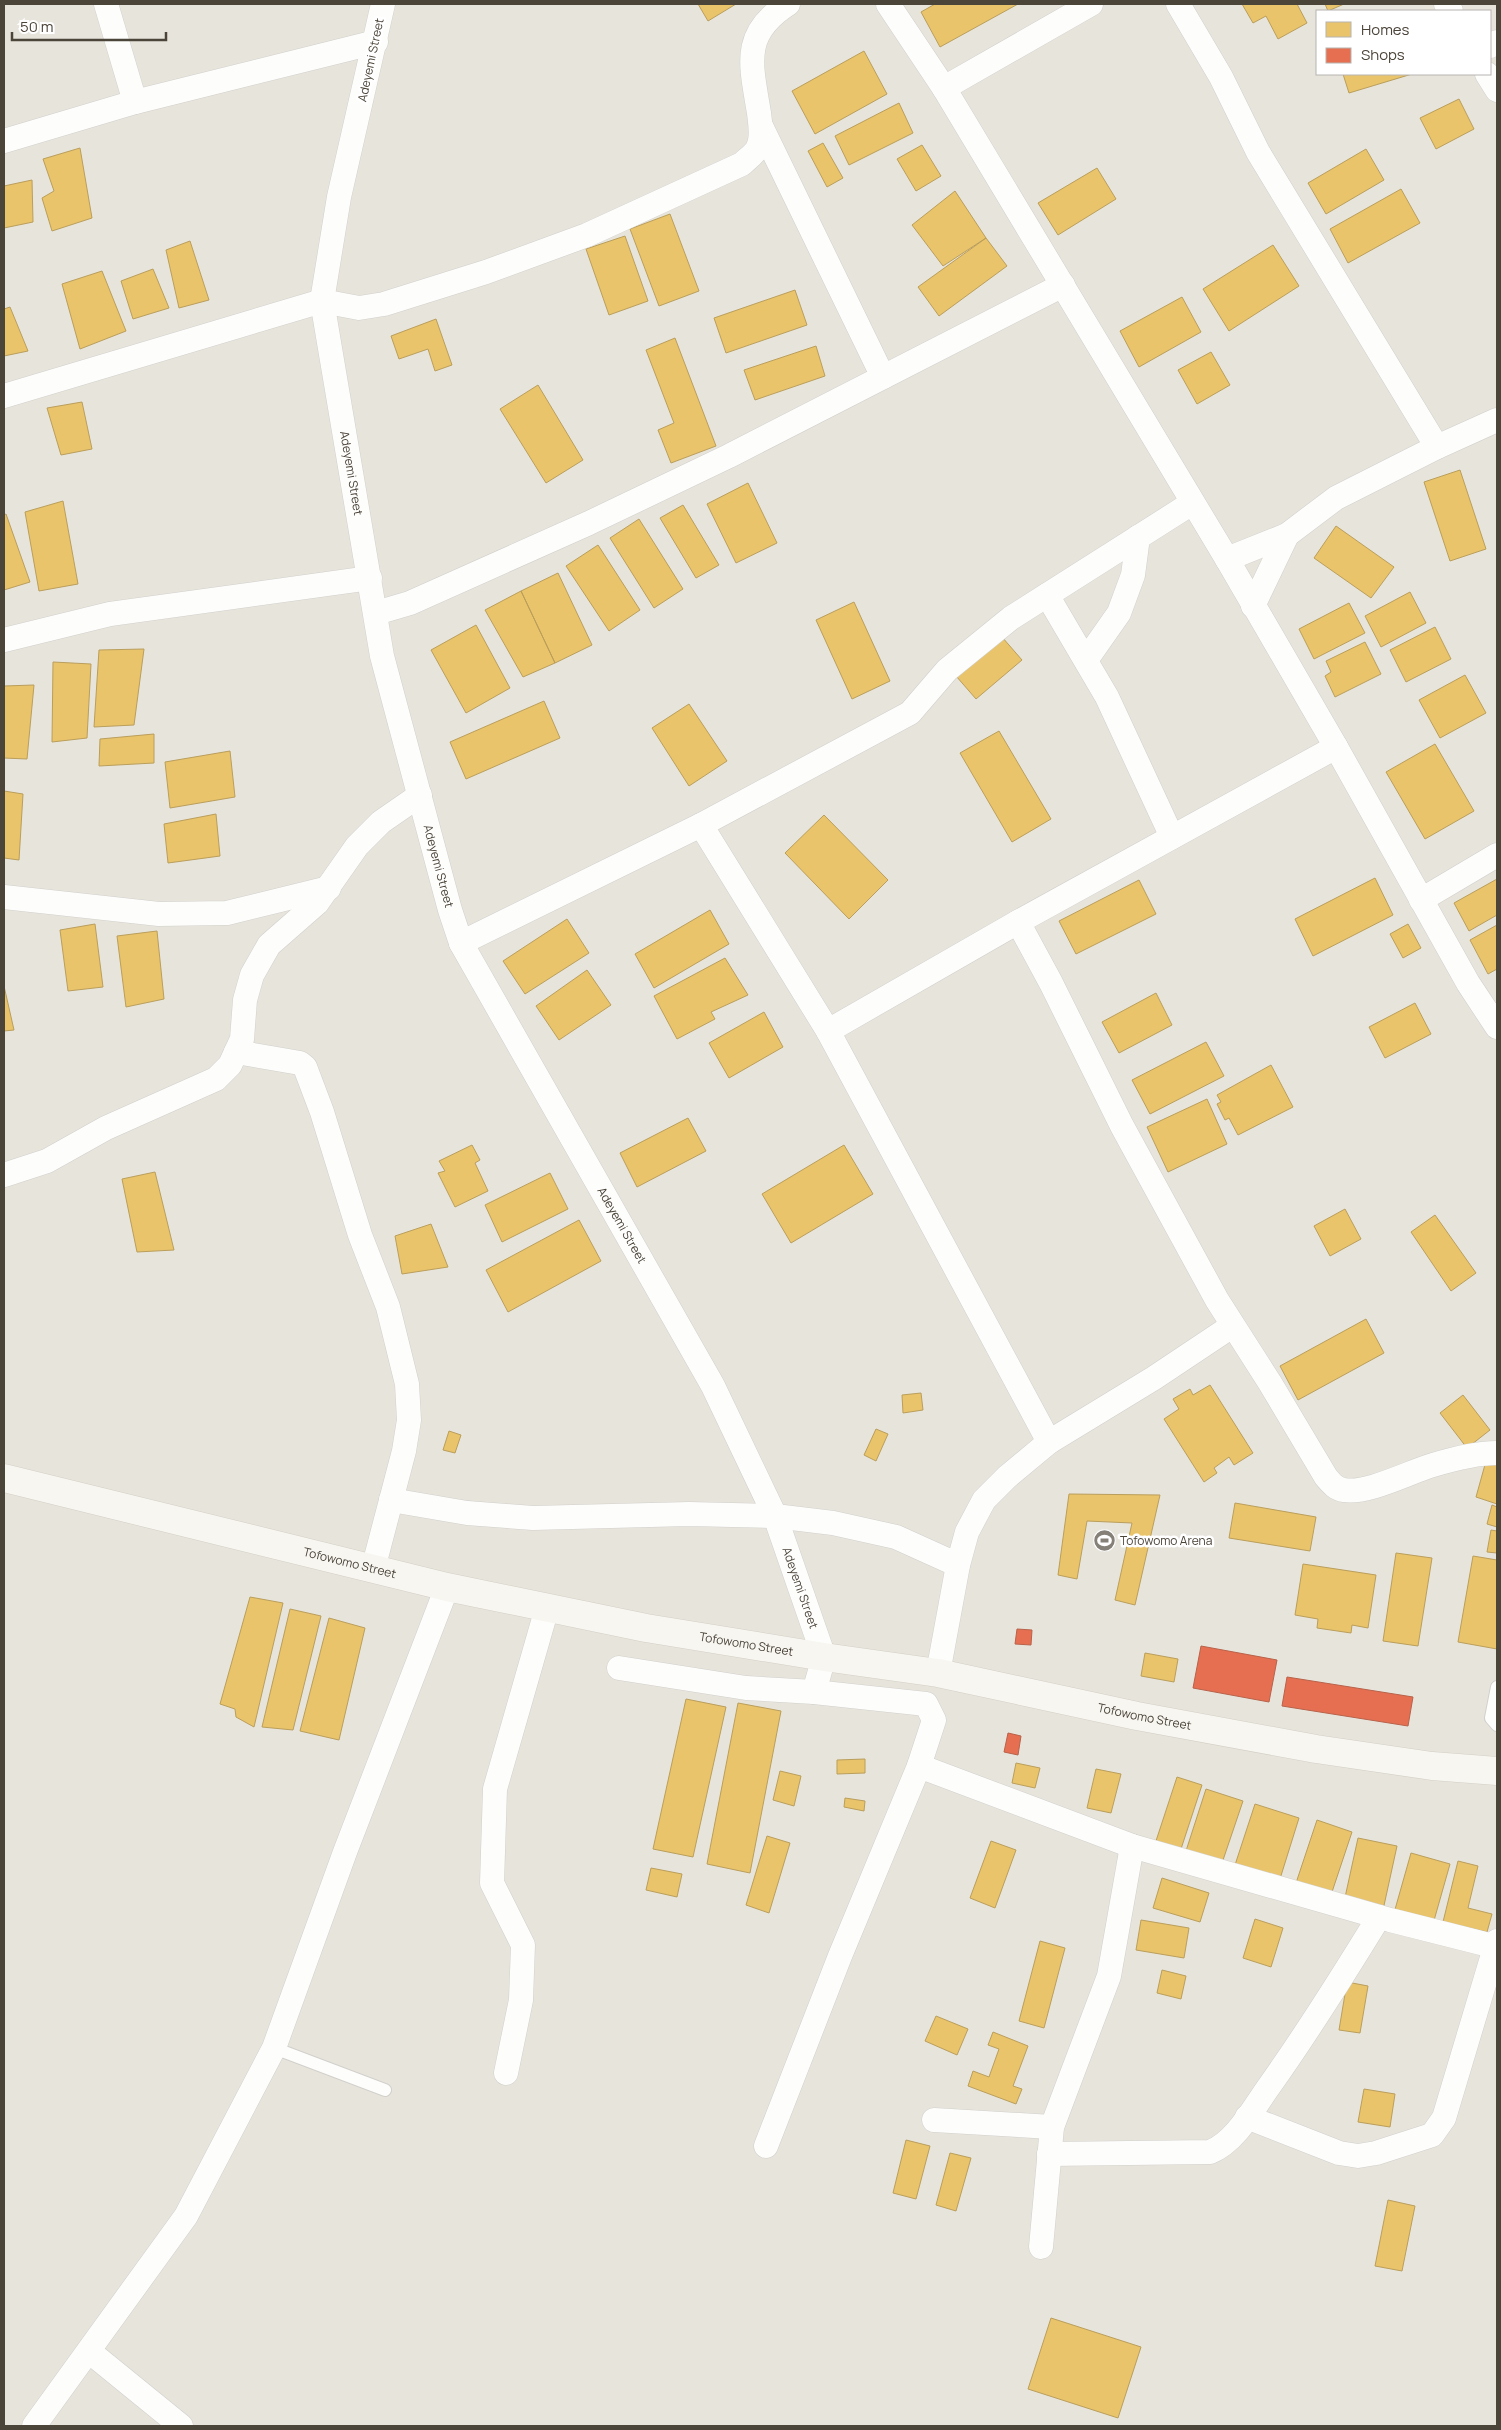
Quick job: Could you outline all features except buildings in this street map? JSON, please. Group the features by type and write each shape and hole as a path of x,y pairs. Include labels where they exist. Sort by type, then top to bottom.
{"street":[{"path":"106,4 135,102"},
{"name":"Adeyemi Street","path":"382,4 376,42 339,197 322,301 382,656 450,910 461,943 713,1386 775,1516 824,1657"},
{"path":"4,396 322,301 359,308 384,304 486,272 586,235 742,164 758,147 761,126 751,56 756,36 770,15 788,4"},
{"path":"888,4 944,88 1227,559 1336,747 1468,983 1497,1027"},
{"path":"944,88 1091,4"},
{"path":"1178,4 1221,77 1258,152 1437,447"},
{"path":"4,141 135,102 376,42"},
{"path":"1488,75 1497,90"},
{"path":"761,126 884,377"},
{"path":"376,613 410,603 589,523 729,456 1063,285"},
{"path":"1227,559 1286,535 1336,498 1437,447 1497,420"},
{"path":"461,943 701,825 910,713 947,670 1011,618 1192,503"},
{"path":"1253,606 1286,535"},
{"path":"1086,660 1119,614 1133,575 1138,538"},
{"path":"4,640 110,614 370,578"},
{"path":"1047,596 1107,697 1172,837"},
{"path":"828,1031 1018,922 1336,747"},
{"path":"4,1175 46,1160 106,1128 216,1079 230,1066 242,1039 246,1000 252,975 269,945 317,903 357,846 381,822 420,795"},
{"path":"701,825 828,1031 1049,1442"},
{"path":"1421,900 1497,855"},
{"path":"4,897 159,914 226,914 329,888"},
{"path":"1018,922 1051,983 1122,1126 1232,1326 1270,1383 1316,1464 1336,1488 1346,1491 1364,1489 1434,1464 1482,1453 1497,1452"},
{"path":"236,1052 300,1063 305,1067 322,1112 360,1235 388,1307 407,1384 409,1420 404,1451 373,1569"},
{"path":"938,1673 958,1565 967,1532 984,1500 1006,1477 1049,1442 1154,1378 1232,1326"},
{"name":"Tofowomo Street","path":"4,1478 447,1588 646,1628 824,1657 938,1673 1137,1716 1316,1749 1432,1766 1497,1771"},
{"path":"391,1500 467,1513 532,1518 689,1514 775,1516 833,1523 896,1537 958,1565"},
{"path":"34,2426 90,2352 186,2216 274,2048 345,1852 447,1588"},
{"path":"506,2073 521,2000 523,1945 492,1883 495,1789 547,1608"},
{"path":"814,1692 824,1657"},
{"path":"620,1668 746,1688 814,1692 926,1704 934,1720 919,1766 840,1956 766,2146"},
{"path":"919,1766 1132,1846 1379,1917 1497,1945 1444,2118 1432,2135 1376,2153 1358,2156 1339,2153 1247,2118"},
{"path":"1041,2248 1052,2127 1109,1976 1132,1846"},
{"path":"1050,2154 1210,2152 1221,2148 1247,2118 1316,2020 1379,1917"},
{"path":"934,2120 1052,2127"},
{"path":"90,2352 180,2426"}],"lane":[{"path":"1497,1687 1491,1718 1497,1725"},
{"path":"274,2048 385,2090"}],"shaded area":[{"path":"4,4 1497,4 1497,2426 4,2426"}],"place":[{"name":"Tofowomo Arena","path":"1104,1541"}]}
